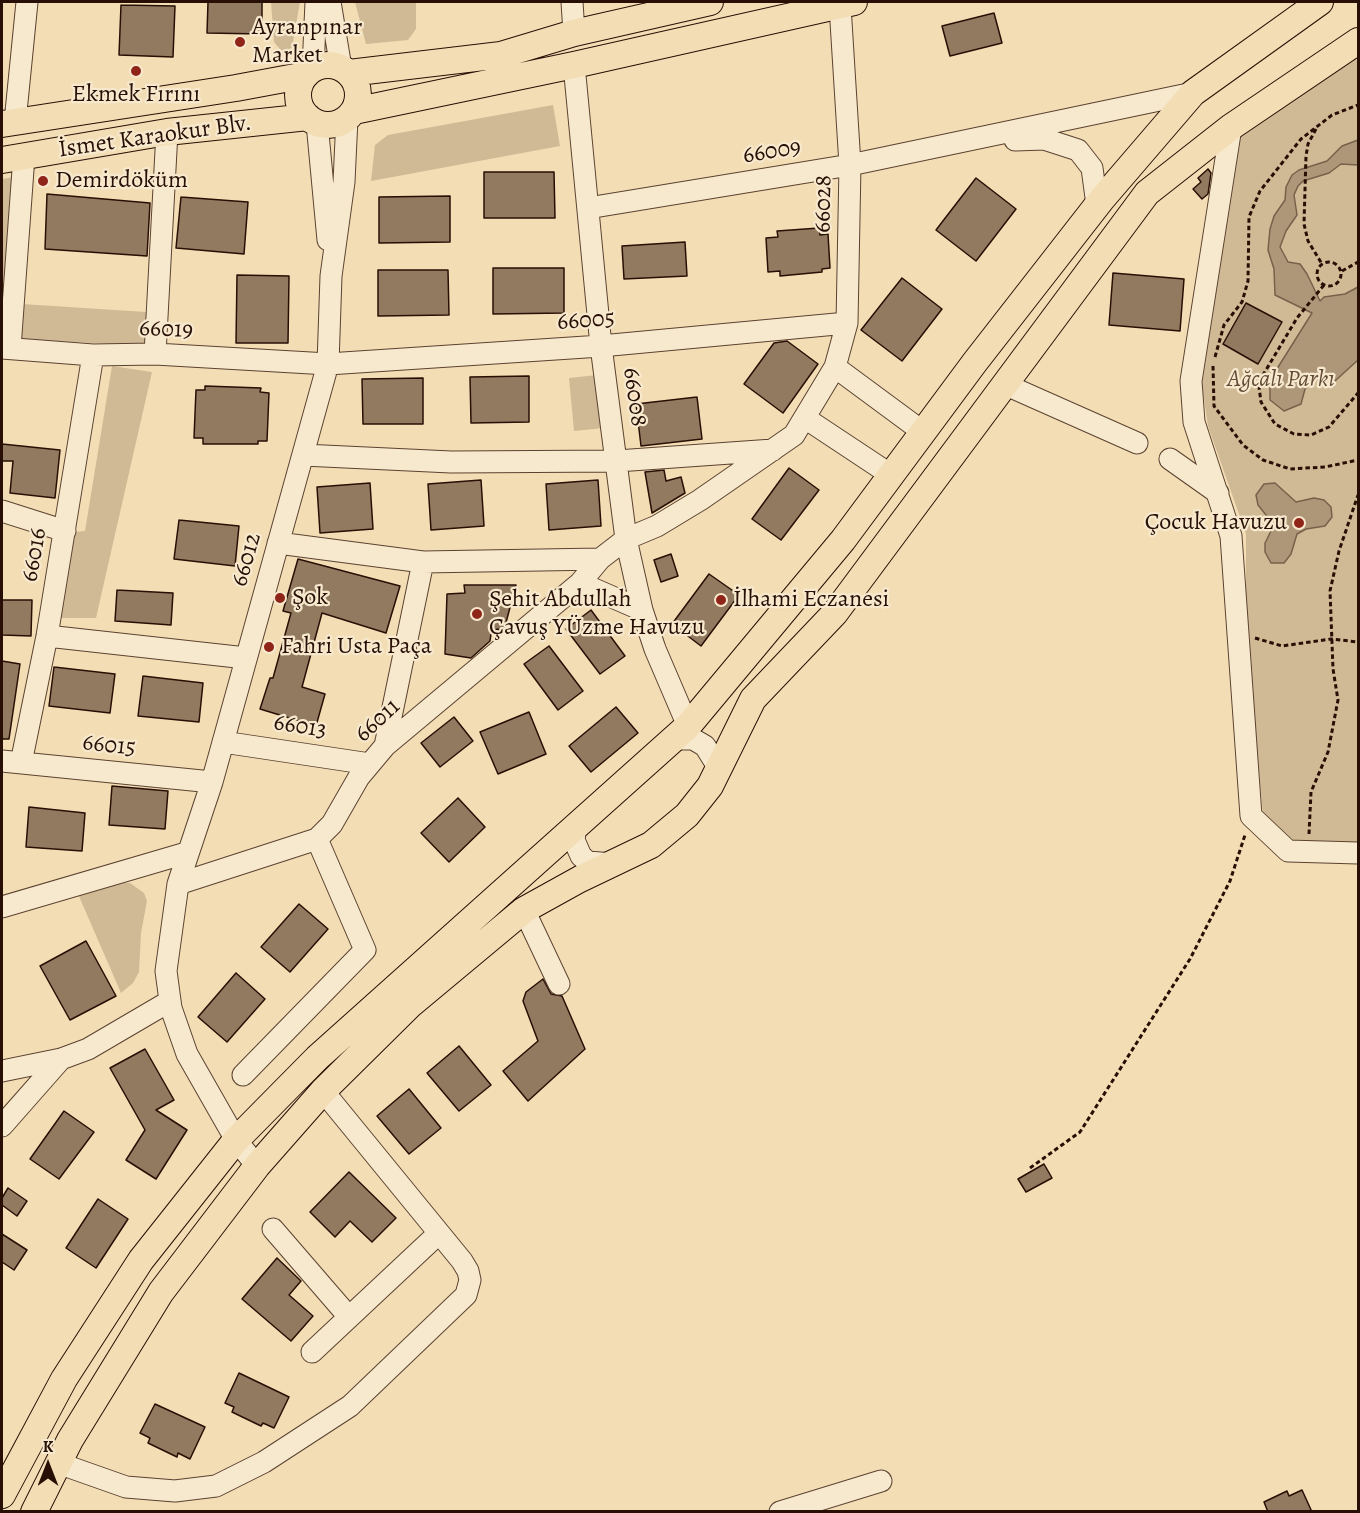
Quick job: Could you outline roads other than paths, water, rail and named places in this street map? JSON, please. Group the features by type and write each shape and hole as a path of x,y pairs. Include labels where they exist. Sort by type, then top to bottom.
{"main road":[{"path":"710,2 574,33 501,55 345,70 322,65 309,72 298,92 302,110 313,120 338,123 350,114 847,4"},
{"path":"2,1495 64,1379 128,1280 236,1140 316,1058 680,733 843,540 1097,205 1193,93 1320,2"},
{"path":"34,1512 58,1463 161,1292 257,1166 323,1091 410,1005 524,910 580,879 651,845 687,815 710,786 753,699 835,613 1147,193 1231,127 1359,41"},
{"path":"345,70 358,91 350,114"},
{"name":"İsmet Karaokur Blv.","path":"8,123 309,72"},
{"name":"İsmet Karaokur Blv.","path":"13,158 167,132 313,120"}],"street":[{"path":"8,123 27,2"},
{"path":"309,72 316,2"},
{"path":"330,2 345,70"},
{"path":"572,2 574,33"},
{"name":"66028","path":"774,450 794,435 835,367 847,323 850,165 847,4"},
{"name":"66008","path":"574,65 601,346 626,539 642,610 680,733"},
{"name":"66009","path":"588,208 850,165 1193,93"},
{"name":"66012","path":"257,1166 236,1140 187,1054 170,1001 166,971 178,884 186,853 212,782 328,364 331,276 344,182 350,114"},
{"name":"66012","path":"313,120 331,276"},
{"path":"1231,127 1191,381 1194,422 1231,536 1251,816 1288,851 1359,853"},
{"path":"155,354 167,132"},
{"name":"66009","path":"963,141 1044,139 1078,150 1092,168 1097,205"},
{"path":"6,348 13,158"},
{"name":"66005","path":"328,364 601,346 847,323"},
{"name":"66019","path":"6,348 93,355 155,354 328,364"},
{"name":"66016","path":"11,762 47,636 93,355"},
{"path":"835,367 923,432"},
{"path":"1004,384 1137,443"},
{"path":"805,418 891,475"},
{"path":"303,455 451,462 617,460 774,450"},
{"name":"66011","path":"317,839 332,824 358,777 385,746 580,583 600,559 626,539 657,526 774,450"},
{"path":"1170,459 1218,494"},
{"path":"2,512 65,531"},
{"path":"278,543 423,562 600,559"},
{"path":"385,746 423,562"},
{"path":"580,583 642,610"},
{"path":"47,636 246,658"},
{"path":"680,733 705,746 718,768"},
{"name":"66013","path":"223,741 370,764"},
{"name":"66015","path":"11,762 212,782"},
{"path":"576,826 574,840 581,856 588,862 613,864"},
{"path":"178,884 317,839 364,950 243,1075"},
{"path":"2,907 186,853"},
{"path":"524,910 559,984"},
{"path":"2,1071 61,1059 88,1048 170,1001"},
{"path":"2,1126 61,1059"},
{"path":"58,1463 126,1487 175,1491 216,1486 264,1462 350,1406 466,1295 470,1280 468,1271 323,1091"},
{"path":"273,1229 349,1317"},
{"path":"312,1352 438,1234"},
{"path":"780,1512 881,1481"}],"place":[{"name":"Ayranpınar Market","path":"240,42"},
{"name":"Ekmek Fırını","path":"136,71"},
{"name":"Demirdöküm","path":"43,181"},
{"name":"Çocuk Havuzu","path":"1299,523"},
{"name":"Şok","path":"280,598"},
{"name":"İlhami Eczanesi","path":"721,600"},
{"name":"Şehit Abdullah Çavuş YÜzme Havuzu","path":"477,614"},
{"name":"Fahri Usta Paça","path":"269,647"}],"park label":[{"name":"Ağcalı Parkı","path":"1281,380"}]}
